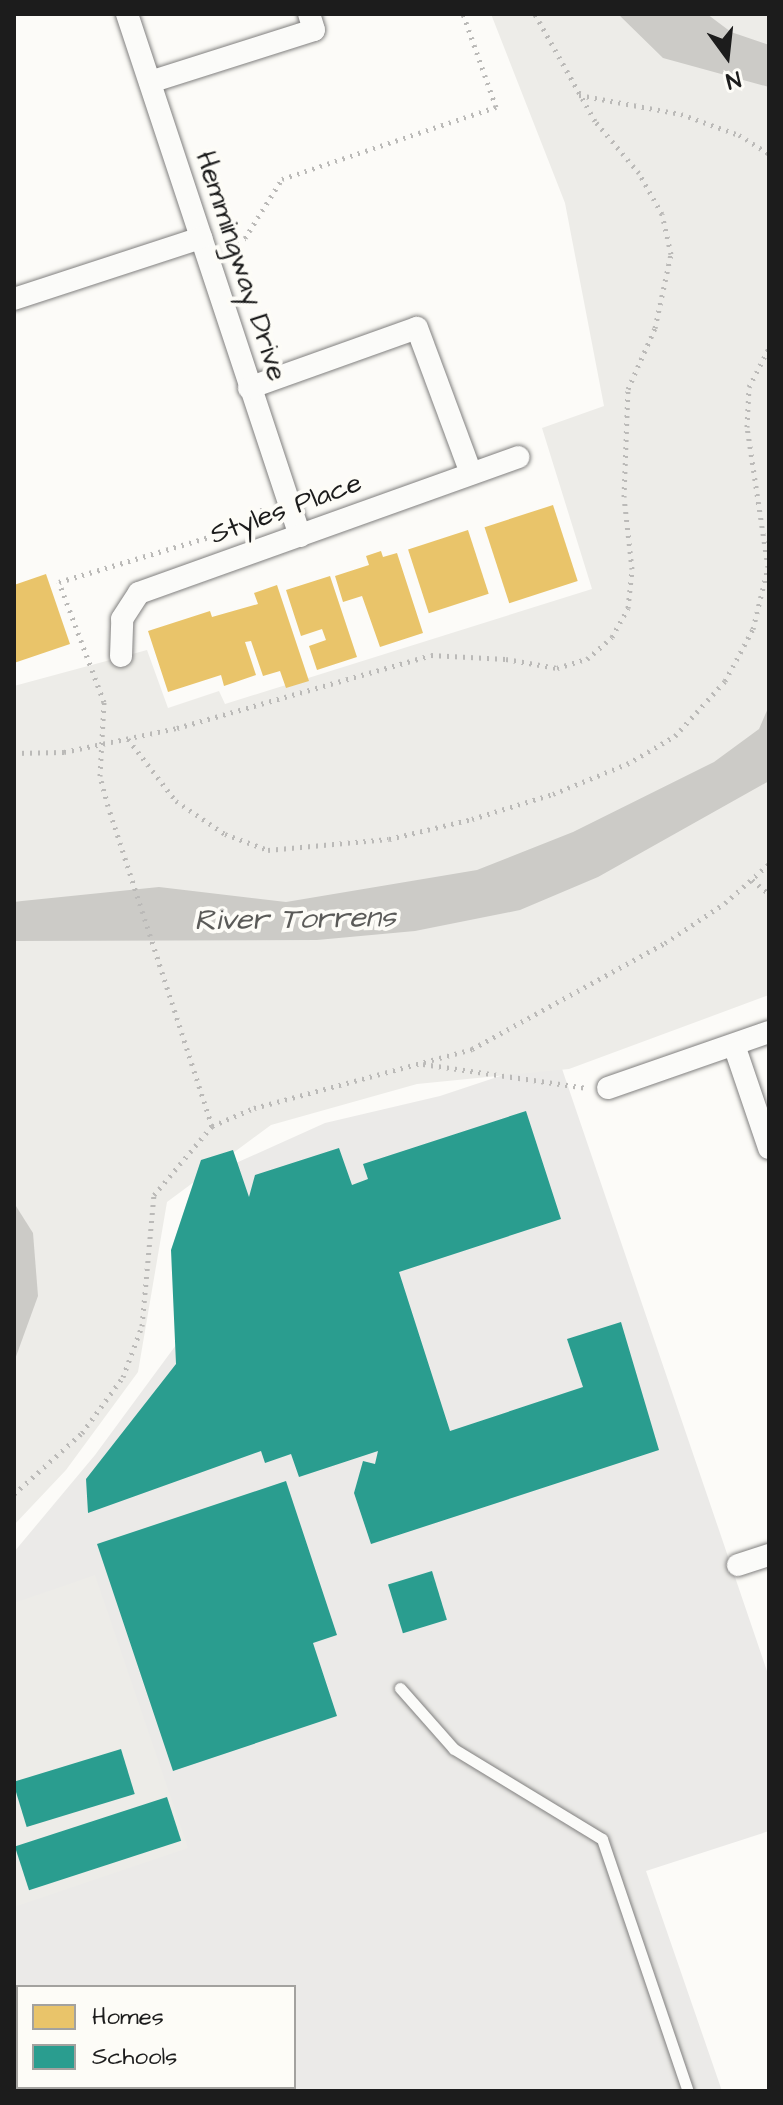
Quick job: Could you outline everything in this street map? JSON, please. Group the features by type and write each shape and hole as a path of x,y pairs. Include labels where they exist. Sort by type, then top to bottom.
{"street":[{"name":"Hemmingway Drive","path":"127,14 300,536"},
{"path":"150,82 314,30 309,14"},
{"path":"14,299 201,238"},
{"path":"249,388 417,328 471,473"},
{"name":"Styles Place","path":"121,656 122,619 139,593 518,457"},
{"path":"608,1088 769,1032"},
{"path":"734,1045 769,1148"},
{"path":"738,1565 769,1555"}],"lane":[{"path":"400,1688 454,1749 602,1839 688,2091"}],"path":[{"path":"232,254 228,243 245,238 282,179 496,107 463,14"},
{"path":"578,94 681,114 739,135 769,154"},
{"path":"128,739 176,801 225,834 268,850 389,839 472,819 583,782 675,736 725,681 753,629 768,567 747,427 749,387 769,348"},
{"path":"103,744 100,776 108,806 212,1126"},
{"path":"14,1494 82,1433 123,1377 142,1326 154,1195 212,1126 254,1108 472,1049 665,943 752,880 769,864"},
{"path":"752,880 769,894"},
{"path":"419,1064 563,1087 608,1088"}],"shaded area":[{"path":"491,14 769,14 769,995 569,1069 417,1084 271,1125 167,1202 138,1372 66,1470 14,1525 14,686 147,650 168,708 219,691 225,704 592,589 542,428 604,406 565,203"},
{"path":"558,1057 769,1677 769,1831 646,1871 722,2091 14,2091 14,1552 95,1455 176,1345 207,1176 325,1123 440,1096"},
{"path":"95,1575 188,1848 14,1907 14,1603"}],"water":[{"path":"618,14 707,14 731,32 769,45 769,87 663,58"},
{"name":"River Torrens","path":"769,706 769,781 598,877 520,910 415,931 317,940 14,941 14,902 159,887 286,902 477,870 573,832 714,762 759,729"},
{"path":"14,1203 33,1233 38,1296 14,1362"}],"building: Homes":[{"path":"553,505 578,581 509,603 485,527"},
{"path":"468,530 489,594 429,613 408,549"},
{"path":"381,551 383,557 397,553 423,633 380,647 362,596 343,602 335,576 369,565 366,556"},
{"path":"46,574 70,644 14,663 14,585"},
{"path":"330,576 357,657 317,670 309,646 326,640 322,629 301,636 286,590"},
{"path":"277,585 309,681 286,688 280,671 263,676 251,641 245,642 256,675 224,686 221,675 168,692 148,631 210,611 212,617 258,604 254,593"}],"building: Schools":[{"path":"526,1111 561,1219 399,1272 450,1431 583,1387 567,1339 621,1322 659,1450 371,1544 354,1493 363,1461 375,1464 378,1451 299,1477 291,1454 265,1463 261,1451 88,1513 86,1479 176,1364 171,1250 201,1160 233,1150 249,1197 255,1175 339,1148 352,1185 368,1179 363,1164"},
{"path":"286,1481 337,1635 313,1643 337,1716 173,1771 97,1544"},
{"path":"432,1571 447,1620 403,1633 388,1584"},
{"path":"121,1749 135,1794 27,1827 14,1782"},
{"path":"167,1797 181,1841 29,1890 15,1846"}]}
